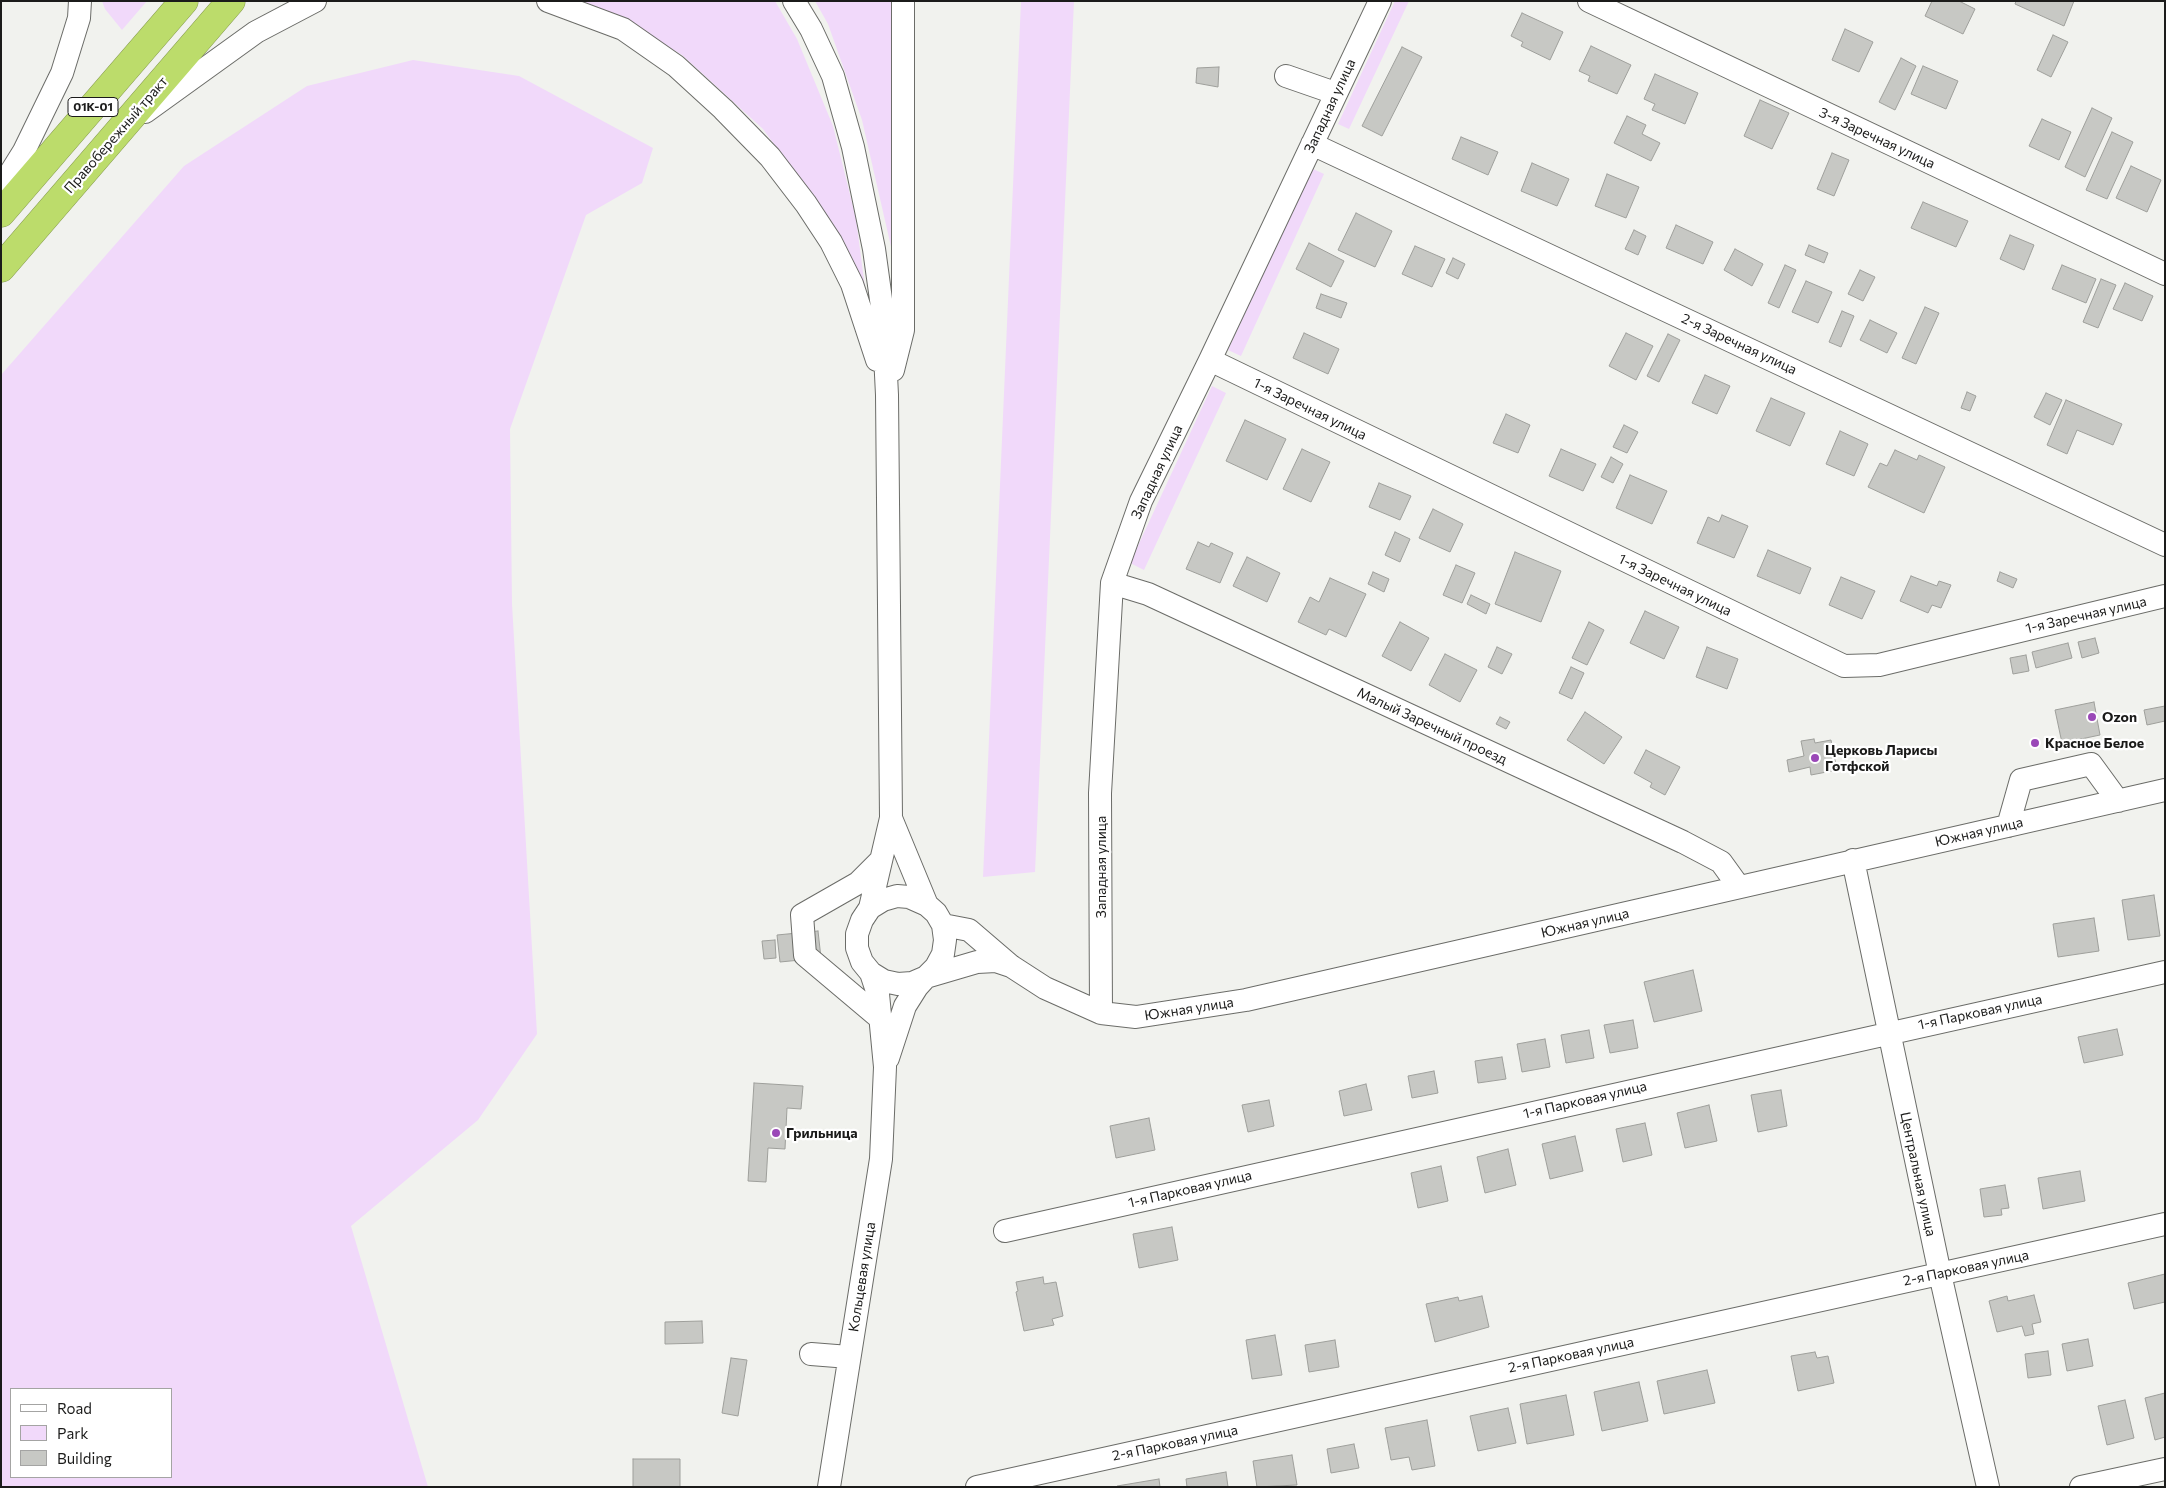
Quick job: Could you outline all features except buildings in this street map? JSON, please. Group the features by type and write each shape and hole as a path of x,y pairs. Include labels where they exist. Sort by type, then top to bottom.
{"highway":[{"name":"01К-01","path":"1,213 184,1"},
{"name":"Правобережный тракт","path":"1,268 231,1"}],"street":[{"path":"1,188 24,151 62,73 79,18 80,1"},
{"path":"118,133 198,72 256,32 315,1"},
{"path":"548,1 623,29 676,66 724,109 770,157 806,204 831,242 852,284 870,334 887,395"},
{"path":"794,1 811,29 832,76 853,147 874,249 882,304 887,395 891,818 870,908 862,920 857,934 860,955 862,962 871,973 884,981 898,984 912,983 977,962 996,961 1012,966"},
{"path":"887,395 903,330 903,1"},
{"name":"Западная улица","path":"1101,1013 1100,793 1112,583 1141,501 1380,1"},
{"name":"3-я Заречная улица","path":"1589,1 2165,274"},
{"path":"1286,76 1335,93"},
{"name":"2-я Заречная улица","path":"1312,144 2165,545"},
{"name":"1-я Заречная улица","path":"1210,360 1844,666 1879,665 2165,596"},
{"name":"Малый Заречный проезд","path":"1112,583 1148,594 1683,842 1721,862 1739,887"},
{"path":"2008,826 2022,780 2091,764 2118,801"},
{"name":"Южная улица","path":"943,925 969,930 1012,966 1045,988 1101,1013 1136,1017 1246,1000 2165,790"},
{"path":"891,818 927,905"},
{"path":"881,860 858,883 802,915 805,955 881,1019"},
{"name":"Центральная улица","path":"1853,860 1940,1274 1988,1487"},
{"path":"870,908 883,900 897,896 909,897 927,905 936,913 943,925 945,940 943,954 936,967 926,977 905,1006 885,1067"},
{"name":"1-я Парковая улица","path":"1005,1230 1888,1032 2165,972"},
{"path":"871,973 878,994 885,1067"},
{"name":"Кольцевая улица","path":"829,1487 881,1159 885,1067"},
{"name":"2-я Парковая улица","path":"977,1487 2165,1224"},
{"path":"811,1354 849,1357"},
{"path":"2081,1487 2165,1469"}],"green space":[{"path":"102,1 147,1 122,30 105,9"},
{"path":"581,1 775,1 797,39 833,126 856,219 865,288 839,234 763,129 682,55 646,33"},
{"path":"815,1 892,1 892,251 862,120 828,24"},
{"path":"1021,1 1074,1 1035,872 983,877"},
{"path":"1395,1 1409,1 1349,129 1338,124"},
{"path":"413,60 519,76 653,148 642,183 586,215 510,429 512,604 537,1034 478,1120 351,1226 428,1487 1,1487 1,375 184,166 307,86"},
{"path":"1311,168 1324,174 1241,356 1228,350"},
{"path":"1212,386 1226,393 1144,570 1130,563"}],"place":[{"name":"Ozon","path":"2092,717"},
{"name":"Красное Белое","path":"2035,743"},
{"name":"Церковь Ларисы Готфской","path":"1815,758"},
{"name":"Грильница","path":"776,1133"}]}
